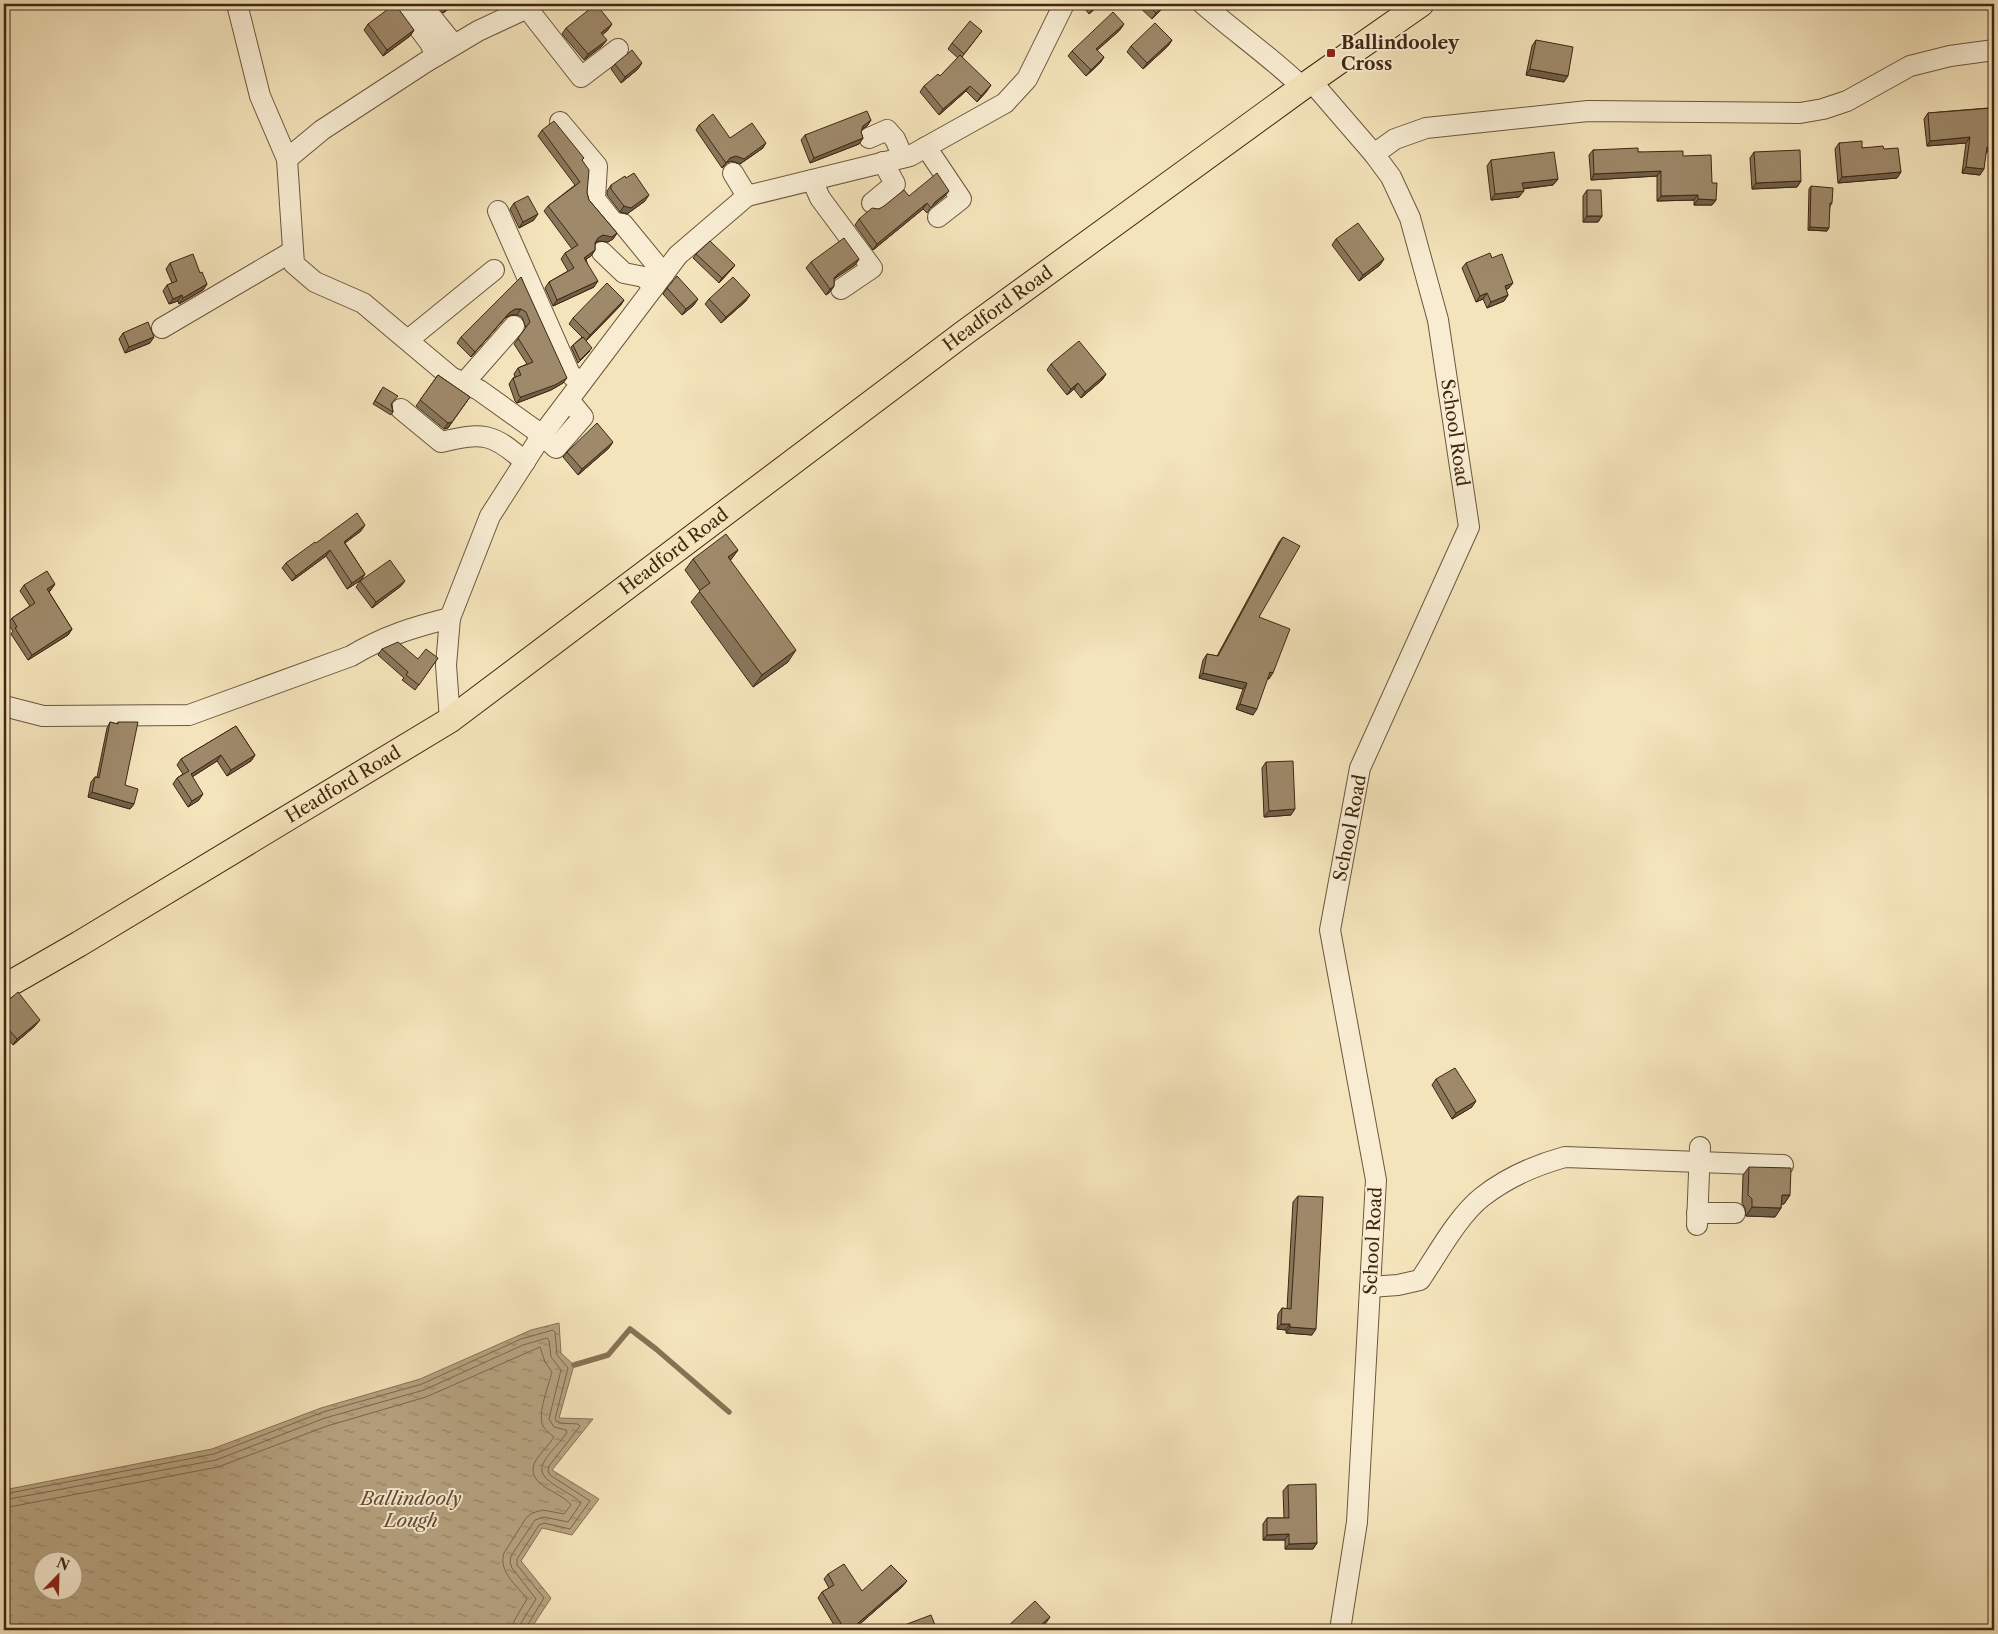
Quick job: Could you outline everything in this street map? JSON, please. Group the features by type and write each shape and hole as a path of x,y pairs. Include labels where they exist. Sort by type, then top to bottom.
{"main road":[{"name":"Headford Road","path":"4,987 80,944 450,720 964,333 1421,4"}],"street":[{"path":"237,4 260,96 287,159 294,264 315,282 363,303 451,377 479,390 542,435"},
{"path":"401,4 430,43 436,56"},
{"path":"420,4 454,45"},
{"path":"450,720 446,665 450,618 490,516 542,435 678,254 747,196 910,156 1006,102 1026,79 1064,4"},
{"name":"School Road","path":"1203,4 1233,31 1279,64 1311,82 1374,154 1391,177 1410,218 1438,320 1470,527 1360,768 1330,930 1376,1180 1357,1522 1340,1630"},
{"path":"287,159 322,130 436,56 524,7 581,77 618,49"},
{"path":"1374,154 1394,139 1426,128 1588,111 1800,113 1823,109 1847,101 1910,66 1950,56 1994,50"},
{"path":"560,122 597,166 596,199 614,223 623,224 659,280"},
{"path":"869,138 888,130 895,139 903,158"},
{"path":"926,147 961,199 938,217"},
{"path":"872,203 895,184 882,162"},
{"path":"733,172 747,196"},
{"path":"812,180 820,198 872,268 841,288"},
{"path":"498,211 570,374 581,383"},
{"path":"162,328 293,251"},
{"path":"602,252 624,273 659,280"},
{"path":"408,340 494,270"},
{"path":"464,383 514,326"},
{"path":"401,409 441,442 463,437 489,437 506,445 525,462"},
{"path":"4,706 43,716 189,715 351,656 375,641 403,630 450,618"},
{"path":"1370,1287 1398,1285 1420,1280 1457,1225 1481,1198 1510,1179 1541,1164 1565,1158 1700,1155 1783,1165"},
{"path":"1700,1155 1697,1219 1735,1213"}],"water":[{"name":"Ballindooly Lough","path":"559,1323 561,1353 574,1365 559,1418 593,1419 552,1470 599,1499 572,1535 542,1528 521,1561 551,1598 530,1630 4,1630 4,1490 212,1449 321,1408 420,1379 531,1330"}],"building":[{"path":"395,4 414,30 387,50 368,24"},
{"path":"596,4 612,24 601,33 607,40 588,54 566,28"},
{"path":"1090,4 1098,4 1093,8"},
{"path":"1147,4 1165,4 1156,13"},
{"path":"1113,12 1124,24 1096,49 1104,57 1091,70 1072,51"},
{"path":"970,21 982,31 964,54 952,43"},
{"path":"1155,23 1172,40 1147,63 1131,46"},
{"path":"1536,40 1573,47 1568,76 1530,69"},
{"path":"632,50 642,63 625,77 615,64"},
{"path":"960,55 991,85 981,96 970,86 943,109 924,86 938,74 940,76"},
{"path":"1992,102 1994,102 1994,146 1987,147 1984,169 1966,167 1970,137 1930,141 1928,113 1992,108"},
{"path":"867,111 871,120 863,126 861,132 863,138 814,158 805,135"},
{"path":"713,114 730,138 752,123 766,143 744,159 736,156 730,158 726,163 699,125"},
{"path":"554,121 584,158 582,160 589,170 587,193 589,200 617,233 612,237 603,235 598,238 595,243 595,250 584,258 598,281 557,300 549,282 574,268 565,253 578,245 548,206 580,182 542,130"},
{"path":"1862,141 1862,148 1883,146 1884,149 1898,148 1901,172 1842,177 1839,143"},
{"path":"1638,148 1638,152 1683,151 1683,156 1711,155 1712,183 1717,183 1716,200 1698,199 1698,195 1661,196 1661,171 1594,174 1593,150"},
{"path":"1800,150 1801,181 1756,183 1754,152"},
{"path":"1554,152 1558,179 1522,183 1524,191 1495,194 1491,160"},
{"path":"634,173 649,195 631,208 624,206 611,189 611,185 625,176 626,178"},
{"path":"937,173 949,191 935,202 931,208 927,203 877,244 859,219 872,208 879,209 884,206 904,190 909,196"},
{"path":"1811,186 1833,188 1829,228 1810,227"},
{"path":"1587,190 1601,190 1602,216 1587,216"},
{"path":"528,196 538,214 523,222 514,203"},
{"path":"1358,223 1384,259 1363,275 1336,239"},
{"path":"844,238 859,259 834,278 834,286 830,289 811,262"},
{"path":"710,241 735,265 722,278 696,254"},
{"path":"1490,253 1492,258 1502,254 1513,283 1505,286 1508,295 1491,302 1487,293 1480,296 1466,263"},
{"path":"193,254 200,273 202,272 207,284 183,298 182,295 173,299 167,285 177,281 170,263"},
{"path":"677,276 698,299 686,309 667,288"},
{"path":"521,277 567,378 555,385 521,397 513,378 521,375 518,368 533,362 518,338 530,322 526,312 521,309 515,309 509,313 475,352 461,337"},
{"path":"733,277 750,295 726,317 709,299"},
{"path":"607,283 624,300 590,335 573,318"},
{"path":"148,322 154,337 129,347 123,333"},
{"path":"583,337 592,348 580,360 573,345"},
{"path":"1079,341 1106,374 1085,392 1078,383 1071,389 1051,364"},
{"path":"438,375 470,397 452,422 448,423 420,400"},
{"path":"383,387 398,396 391,404 393,412 375,401"},
{"path":"597,423 613,442 582,469 567,452"},
{"path":"357,513 365,525 344,542 365,574 352,583 330,550 296,576 286,563"},
{"path":"726,534 738,550 728,557 796,650 762,675 699,591 710,583 693,559"},
{"path":"1283,537 1300,546 1259,617 1290,629 1273,673 1270,672 1257,709 1240,704 1247,683 1203,673 1207,654 1218,656"},
{"path":"390,560 405,581 376,602 360,581"},
{"path":"47,571 55,584 47,589 72,629 32,655 15,628 17,627 12,618 35,603 24,585"},
{"path":"398,642 418,659 426,649 438,658 419,685 406,675 408,672 382,649"},
{"path":"110,722 118,724 118,722 138,722 125,785 138,789 134,804 92,792 95,777 99,778"},
{"path":"236,726 255,755 231,770 221,755 191,774 203,794 192,801 177,778 189,771 181,759"},
{"path":"1293,761 1295,809 1269,811 1266,762"},
{"path":"18,992 40,1020 17,1039 4,1024 4,1004"},
{"path":"1455,1068 1476,1101 1456,1113 1436,1079"},
{"path":"1749,1167 1791,1168 1790,1195 1782,1195 1781,1208 1752,1207 1752,1199 1748,1195"},
{"path":"1298,1196 1323,1197 1316,1329 1290,1327 1290,1324 1281,1324 1282,1308 1291,1309"},
{"path":"1316,1484 1317,1543 1289,1544 1289,1534 1267,1535 1267,1518 1289,1518 1288,1485"},
{"path":"844,1564 862,1591 891,1565 907,1581 850,1630 845,1630 822,1592 834,1585 828,1574"},
{"path":"1035,1601 1050,1617 1035,1630 1009,1630 1006,1628"},
{"path":"931,1615 937,1630 904,1630 902,1626"}],"waterway":[{"path":"574,1365 608,1355 630,1329 729,1412"}],"place":[{"name":"Ballindooley Cross","path":"1331,53"}]}
